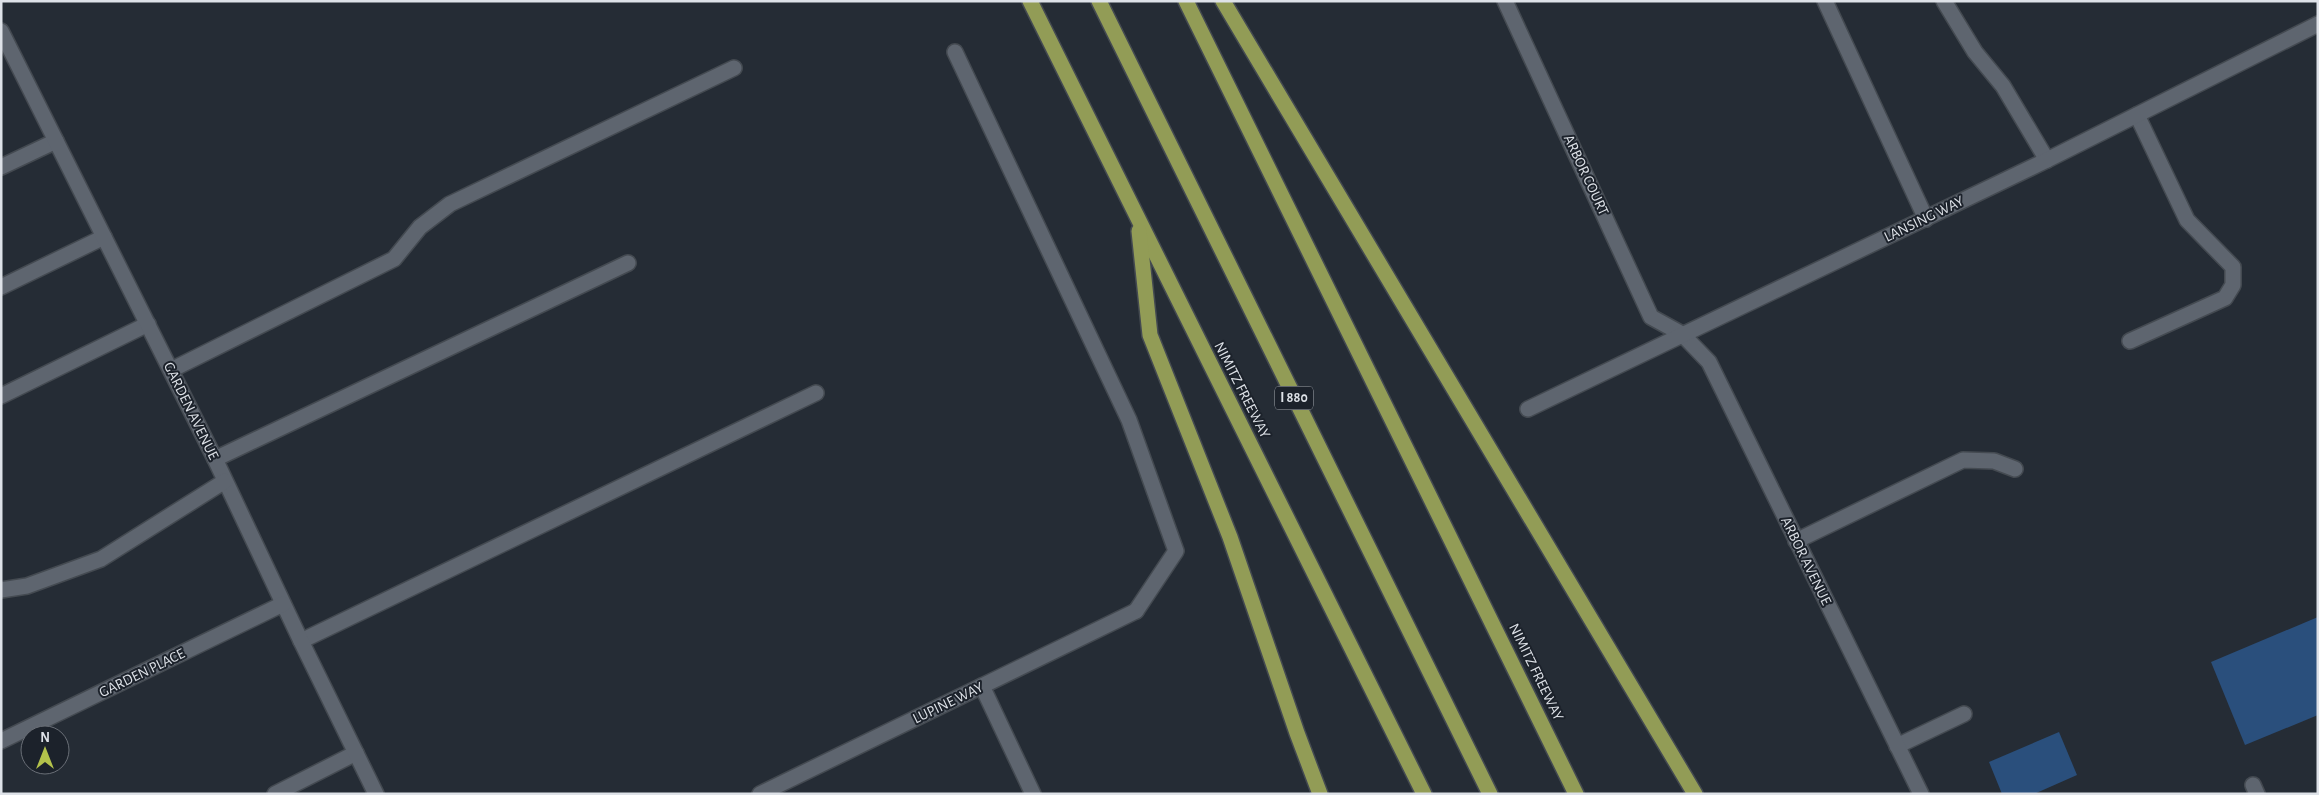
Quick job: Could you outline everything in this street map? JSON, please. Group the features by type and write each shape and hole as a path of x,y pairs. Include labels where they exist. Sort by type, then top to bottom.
{"highway":[{"name":"NIMITZ FREEWAY","path":"1030,1 1137,220 1424,794"},
{"name":"I 880","path":"1099,1 1490,794"},
{"name":"NIMITZ FREEWAY","path":"1186,1 1576,794"},
{"path":"1223,1 1695,794"},
{"path":"1137,220 1150,336 1230,536 1297,733 1320,794"}],"street":[{"name":"ARBOR COURT","path":"1505,1 1651,317 1682,334"},
{"path":"1825,1 1926,219"},
{"path":"1944,1 1975,52 2003,86 2047,160"},
{"name":"LANSING WAY","path":"1528,409 1926,219 2318,24"},
{"name":"GARDEN AVENUE","path":"1,31 226,481 283,604 376,794"},
{"name":"LUPINE WAY","path":"760,794 1136,612 1176,551 1129,420 955,52"},
{"path":"171,370 394,259 420,227 450,204 734,68"},
{"path":"2130,341 2225,298 2233,286 2233,268 2187,220 2137,115"},
{"path":"1,167 56,141"},
{"path":"1,287 104,237"},
{"path":"215,459 628,263"},
{"path":"1,396 148,324"},
{"name":"ARBOR AVENUE","path":"1682,334 1709,362 1921,794"},
{"path":"301,641 816,393"},
{"path":"1796,541 1963,460 1994,461 2015,469"},
{"path":"1,590 27,586 101,559 226,481"},
{"name":"GARDEN PLACE","path":"1,741 283,604"},
{"path":"982,686 1033,794"},
{"path":"1897,746 1964,714"},
{"path":"275,794 356,753"}],"building":[{"path":"2318,617 2318,715 2245,745 2211,662"},
{"path":"2059,732 2077,775 2034,794 2002,794 1989,762"}]}
